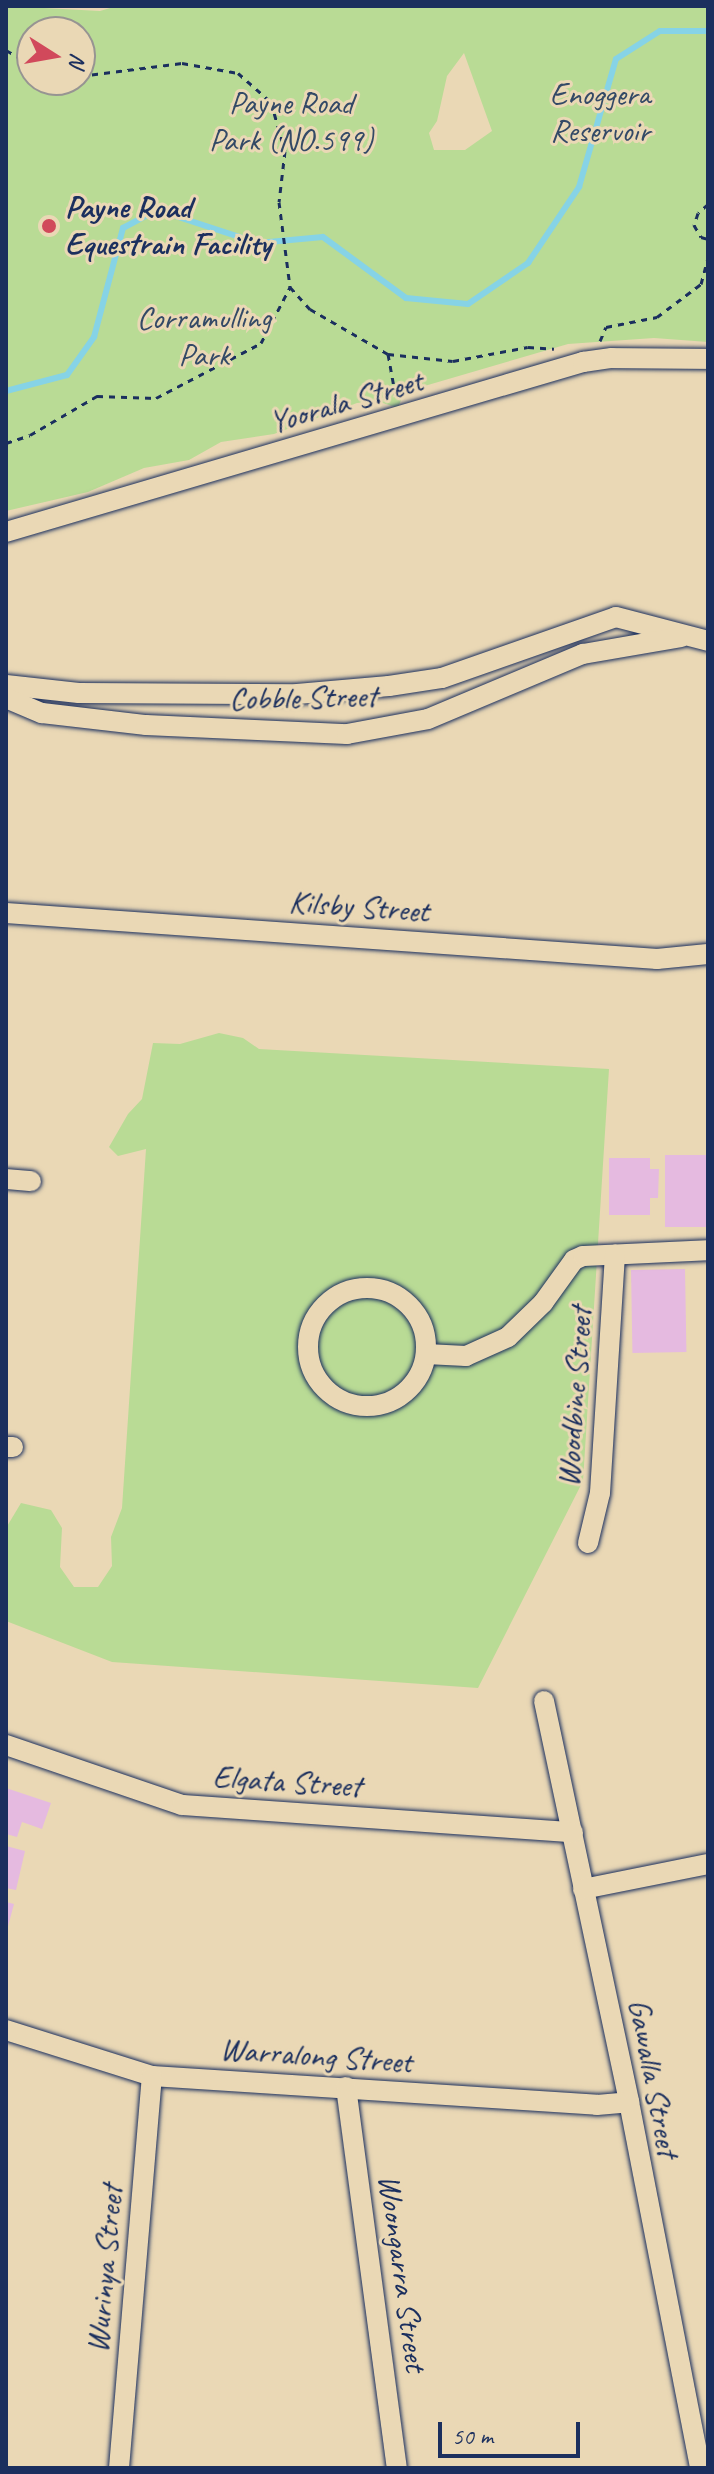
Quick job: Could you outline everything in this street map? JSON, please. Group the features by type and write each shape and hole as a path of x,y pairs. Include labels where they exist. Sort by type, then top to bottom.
{"street":[{"name":"Yoorala Street","path":"6,532 583,362 612,358 708,359"},
{"name":"Cobble Street","path":"6,685 79,693 297,694 442,678 616,617 708,641"},
{"name":"Cobble Street","path":"6,698 42,713 146,725 347,734 428,719 583,654 684,636"},
{"name":"Kilsby Street","path":"6,913 657,959 708,954"},
{"path":"6,1179 31,1181"},
{"path":"426,1354 466,1356 488,1349 530,1318 574,1260 615,1254 708,1250"},
{"name":"Woodbine Street","path":"588,1543 600,1493 615,1254"},
{"path":"371,1288 390,1293 406,1303 418,1317 425,1335 426,1354 420,1373 409,1389 392,1401 363,1406 335,1397 320,1383 311,1366 308,1346 316,1319 335,1298 353,1290 371,1288"},
{"name":"Gawalla Street","path":"544,1701 629,2102 700,2468"},
{"name":"Elgata Street","path":"6,1745 182,1805 573,1832"},
{"path":"583,1889 708,1864"},
{"name":"Warralong Street","path":"6,2030 152,2076 597,2105 629,2102"},
{"name":"Wurinya Street","path":"119,2468 152,2076"},
{"name":"Woongarra Street","path":"346,2087 397,2468"}],"path":[{"path":"6,443 30,435 97,396 156,398 261,343 290,287 279,202 285,151 271,102 238,73 182,63 96,74"},
{"path":"708,204 698,213 694,225 701,237 708,239"},
{"path":"612,358 595,352 606,327 657,317 701,284 708,257"},
{"path":"290,287 310,309 388,354 453,361 528,347 555,349"},
{"path":"388,354 402,417"}],"green space":[{"path":"6,6 100,11 117,6 708,6 708,342 654,338 568,344 404,392 398,408 377,401 357,403 274,434 221,442 189,460 144,468 88,492 6,511","holes":["464,53 492,131 465,150 434,150 429,133 437,121 447,76"]},
{"path":"219,1033 243,1038 259,1049 609,1069 583,1481 478,1688 112,1662 6,1621 6,1528 21,1503 51,1510 62,1528 60,1567 74,1587 98,1587 112,1566 111,1537 122,1508 146,1149 118,1156 109,1147 128,1114 142,1099 153,1043 180,1044"}],"building":[{"path":"665,1155 708,1155 708,1227 665,1227"},
{"path":"609,1158 650,1158 650,1169 659,1169 658,1198 650,1198 650,1215 609,1215"},
{"path":"685,1269 686,1352 632,1353 631,1270"},
{"path":"6,1788 51,1803 42,1829 22,1822 17,1837 6,1834"},
{"path":"6,1846 25,1851 16,1890 6,1888"},
{"path":"6,1902 14,1904 7,1930 6,1929"}],"waterway":[{"path":"6,391 67,375 94,337 123,228 157,210 258,243 323,237 406,298 468,304 528,263 579,187 616,59 660,31 708,31"}],"place":[{"name":"Payne Road Equestrain Facility","path":"49,226"}],"park label":[{"name":"Enoggera Reservoir","path":"600,114"},
{"name":"Payne Road Park (NO.599)","path":"291,122"},
{"name":"Corramulling Park","path":"204,338"}]}
